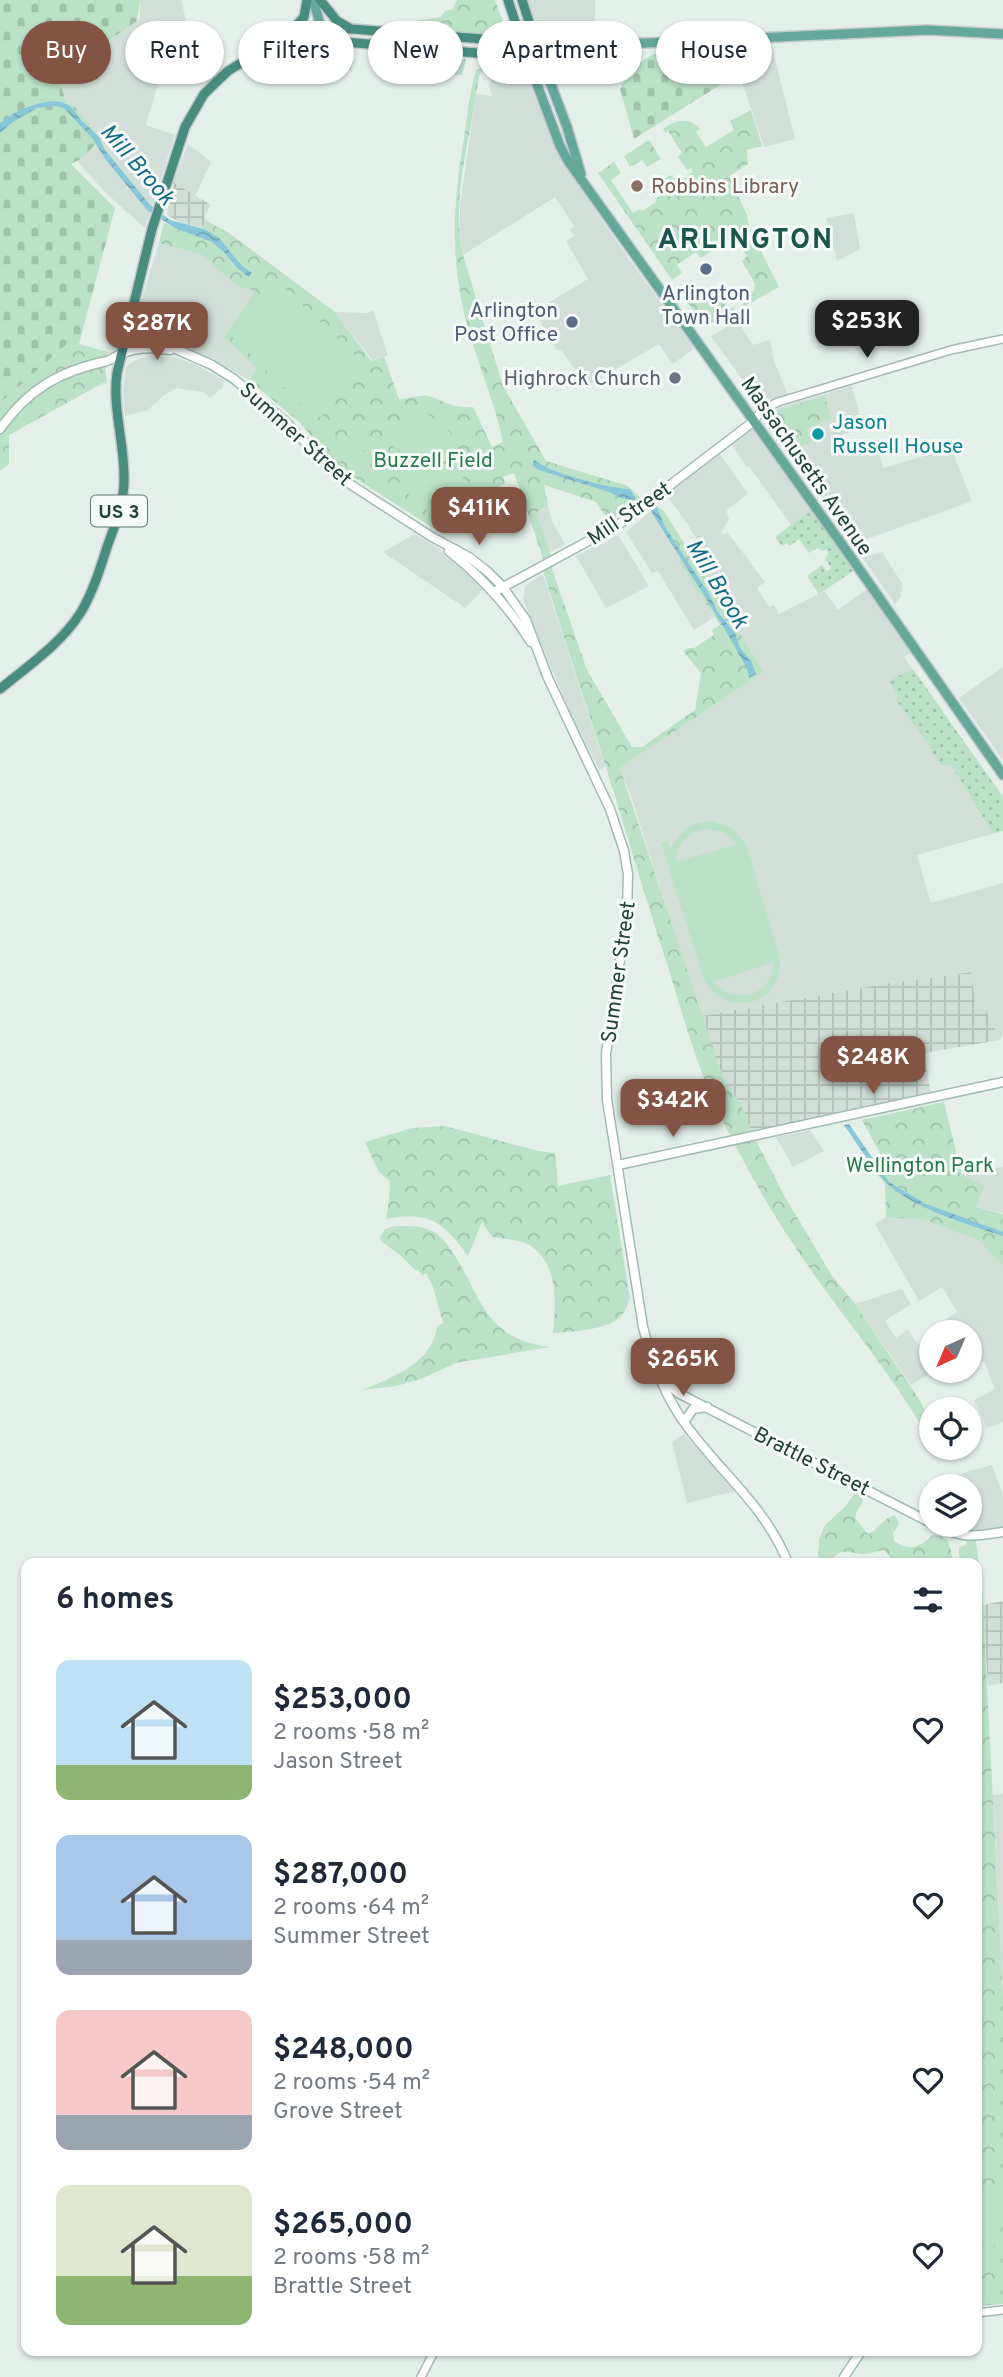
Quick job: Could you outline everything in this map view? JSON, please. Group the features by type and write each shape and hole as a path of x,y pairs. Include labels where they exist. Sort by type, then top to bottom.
{"highway":[{"path":"302,21 307,0"},
{"path":"320,0 337,21"},
{"name":"Massachusetts Avenue","path":"508,0 515,21"},
{"name":"Massachusetts Avenue","path":"522,0 529,21"},
{"name":"US 3","path":"0,689 60,638 85,606 119,513 123,492 124,464 116,387 121,354 155,219 185,127 195,106 221,77 238,66"}],"main road":[{"path":"313,0 320,21"},
{"path":"642,43 928,30 1003,34"},
{"name":"Massachusetts Avenue","path":"537,84 559,146 1003,775"},
{"name":"Massachusetts Avenue","path":"551,84 582,177"},
{"name":"Summer Street","path":"128,328 219,369 234,379 292,427 334,472 432,537 479,564 503,587 526,620 538,654 610,808 624,851 628,874 627,912 607,1054 607,1100 643,1327 657,1377 684,1422 762,1516 775,1534 786,1558"},
{"name":"Summer Street","path":"0,429 19,404 49,382 73,369 143,348 157,348 192,357"},
{"name":"Mill Street","path":"495,592 618,525 754,421"},
{"name":"Summer Street","path":"432,537 495,592 538,654"},
{"path":"618,1165 1003,1082"},
{"name":"Brattle Street","path":"657,1377 680,1394 919,1517"},
{"path":"684,1422 693,1409 707,1406"},
{"name":"Brattle Street","path":"982,1536 1003,1532"},
{"path":"844,2377 858,2356"}],"street":[{"path":"754,421 762,410 778,402 951,350 1003,340"},
{"path":"982,2312 1003,2310"},
{"path":"421,2377 432,2356"}],"shaded area":[{"path":"140,0 181,0 186,20 137,21 140,18"},
{"path":"527,0 595,0 595,21 535,21"},
{"path":"125,29 125,84 158,84 146,125 175,135 145,228 106,193 77,161 81,159 96,133 75,107 66,102 60,84 111,84 111,39"},
{"path":"772,47 795,139 764,147 743,84 772,84"},
{"path":"490,84 530,84 560,159 628,258 695,348 672,364 659,344 587,386 562,351 557,350 534,311 588,279 566,241 574,236 570,230 574,226 555,197 463,255 460,205 476,94 492,96"},
{"path":"188,144 211,162 195,196 173,182"},
{"path":"173,182 211,205 204,217 207,221 202,228 181,223 167,215"},
{"path":"854,213 860,249 837,261 826,218"},
{"path":"159,243 202,255 237,285 256,291 257,368 249,380 212,359 139,330 135,321"},
{"path":"373,310 388,356 372,360 335,312 367,313"},
{"path":"737,321 753,345 770,340 774,361 788,394 759,403 711,336"},
{"path":"148,356 178,358 196,365 224,380 222,388 210,398 203,392 177,388 164,395 148,410 125,416 123,392 126,367 135,360"},
{"path":"852,386 863,428 839,436 845,457 877,446 883,468 951,448 972,501 854,544 767,420 778,408"},
{"path":"754,421 815,507 791,525 729,441"},
{"path":"717,450 748,494 726,510 729,519 721,534 728,533 765,582 757,588 769,607 774,605 779,614 825,591 838,610 871,586 915,650 904,657 1003,797 1003,831 917,855 931,903 1003,883 1003,1034 1000,1040 985,1008 975,1004 970,972 701,1016 620,768 764,672 686,549 698,542 663,491"},
{"path":"548,505 552,521 565,544 550,552 537,512"},
{"path":"651,511 714,617 694,630 658,571 652,573 626,532"},
{"path":"415,534 454,558 485,588 465,608 383,552"},
{"path":"618,535 649,586 606,608 576,556"},
{"path":"882,552 902,583 901,597 895,604 862,557"},
{"path":"543,574 605,766 602,769 599,769 570,713 523,600 525,586"},
{"path":"1003,667 1003,760 959,698"},
{"path":"971,972 975,1004 985,1008 1000,1040 924,1053 931,1095 752,1133 741,1104 725,1084 701,1016 890,983"},
{"path":"810,1130 824,1151 793,1167 776,1137"},
{"path":"1003,1167 1003,1213 976,1207 985,1187 962,1175"},
{"path":"886,1217 927,1220 982,1242 1003,1265 1003,1422 987,1428 982,1417 982,1397 980,1397 995,1389 984,1361 982,1362 982,1320 945,1320 957,1312 942,1287 919,1301 875,1224"},
{"path":"902,1289 911,1304 885,1321 896,1338 908,1329 919,1344 919,1380 911,1385 855,1304"},
{"path":"684,1434 736,1491 687,1503 672,1442"},
{"path":"992,1465 1003,1495 1003,1530 982,1534 982,1474 960,1474"},
{"path":"1003,1601 1003,1683 988,1686 983,1605"},
{"path":"1003,1794 1003,1996 993,1795"}],"green space":[{"path":"0,0 140,0 137,21 125,21 125,29 111,39 111,21 21,21 21,84 60,84 66,102 75,107 101,139 81,159 71,164 115,208 79,344 67,344 0,403"},
{"path":"457,0 495,0 502,21 477,21 477,34 463,33 463,21 414,21 441,17 445,11 453,9"},
{"path":"656,53 656,84 722,84 634,139 620,89 623,84 642,84 642,62"},
{"name":"Buzzell Field","path":"476,70 478,84 461,189 460,234 463,255 503,386 546,461 628,486 641,498 608,521 596,502 544,485 548,505 537,512 550,552 552,569 587,670 632,747 642,747 695,710 701,673 683,651 694,648 714,635 712,630 720,625 679,562 680,559 651,511 657,506 664,511 764,672 620,768 725,1084 741,1104 752,1133 785,1197 832,1276 855,1304 917,1396 919,1423 890,1377 787,1235 751,1175 711,1096 686,1026 544,574 542,555 514,473 503,477 505,483 476,501 441,533 352,476 333,461 299,422 249,380 257,368 224,337 256,291 237,286 202,255 159,243 164,223 198,235 207,221 229,233 335,312 371,361 384,357 399,399 428,396 454,405 473,407 492,447 503,442 472,342 456,265 458,182"},
{"path":"751,110 762,146 747,150 748,164 729,176 747,215 749,227 779,287 743,307 743,302 754,291 755,284 742,261 747,256 733,237 701,258 696,252 677,265 682,273 672,280 598,173 614,162 621,173 611,180 633,213 640,209 642,211 663,194 657,184 670,175 676,180 681,177 683,180 693,171 691,168 687,170 678,157 682,153 668,131 665,133 663,129 672,123 691,122 700,129 696,132 706,147 734,130 730,121"},
{"path":"649,140 661,159 647,167 642,160 630,167 624,156"},
{"path":"275,285 281,285 365,364 365,370 321,417 315,417 230,335"},
{"path":"713,292 716,296 719,294 728,310 734,308 734,311 705,326 686,300 697,293 702,300"},
{"path":"67,344 79,344 108,352 105,367 107,384 103,383 9,435 9,464 0,471 0,403"},
{"path":"825,396 831,419 807,428 811,443 791,450 772,423 771,417 778,410"},
{"path":"419,407 452,434 439,450 425,457 410,456 392,445 409,408"},
{"path":"356,428 372,438 355,464 340,454"},
{"path":"436,465 451,469 463,478 446,516 435,519 400,486 416,471"},
{"path":"815,507 858,568 819,594 807,576 822,565 827,571 831,568 825,559 828,553 826,549 823,551 817,548 809,553 799,539 790,546 787,543 782,546 775,537"},
{"path":"913,669 1003,797 1003,831 993,833 951,765 941,765 896,700 899,697 889,681"},
{"path":"711,821 732,828 746,844 780,958 779,974 773,987 764,996 753,1001 727,1001 715,994 705,982 661,843 667,841 671,849 682,832","holes":["704,829 723,832 737,844 676,862 678,850 684,841 693,833","773,962 772,974 767,983 751,994 731,994 713,982"]},
{"name":"Wellington Park","path":"944,1102 962,1175 985,1186 976,1207 1003,1214 1003,1265 982,1242 926,1220 886,1217 885,1184 870,1165 882,1157 862,1120"},
{"path":"445,1126 538,1151 555,1153 558,1186 610,1175 630,1298 618,1319 593,1328 553,1333 553,1282 550,1270 536,1250 525,1243 492,1237 482,1222 468,1256 443,1227 434,1222 413,1216 386,1219 390,1181 379,1172 365,1142 412,1128"},
{"path":"395,1226 419,1227 438,1235 449,1246 486,1312 497,1324 527,1342 549,1347 456,1363 421,1379 396,1386 362,1390 398,1374 419,1360 434,1340 437,1327 443,1323 433,1287 426,1273 422,1275 416,1271 382,1242 380,1237 385,1229"},
{"path":"855,1492 861,1495 863,1501 855,1518 868,1534 895,1515 899,1524 893,1533 894,1541 915,1547 931,1537 942,1537 949,1543 952,1558 891,1558 884,1550 867,1554 842,1552 834,1558 818,1558 819,1540 825,1525 845,1507"},
{"path":"965,1537 975,1537 978,1558 960,1558 959,1547 967,1545"},
{"path":"982,1586 1003,1996 1003,2304 982,2306"},
{"path":"982,2187 1003,2193 1003,2207 993,2249 982,2246"}],"water":[{"path":"54,101 71,107 99,137 105,150 150,205 170,220 204,229 219,238 242,266 252,273 249,277 212,242 175,228 148,211 106,160 92,138 65,109 57,106 37,108 0,133 0,123 13,114 32,105"},
{"path":"534,459 551,469 579,479 630,489 636,499 621,498 539,470 533,466"},
{"path":"657,507 665,527 709,594 717,611 735,633 740,648 751,661 756,674 749,678 746,666 726,631 651,511"},
{"path":"849,1124 889,1182 926,1204 1003,1232 1003,1236 921,1206 892,1188 872,1166 844,1125"}],"place":[{"name":"Robbins Library","path":"637,186"},
{"name":"Arlington Town Hall","path":"706,269"},
{"name":"Arlington Post Office","path":"572,322"},
{"name":"Highrock Church","path":"675,378"},
{"name":"Jason Russell House","path":"818,434"}],"district":[{"name":"ARLINGTON","path":"746,238"}],"water label":[{"name":"Mill Brook","path":"138,164"},
{"name":"Mill Brook","path":"718,583"}]}
